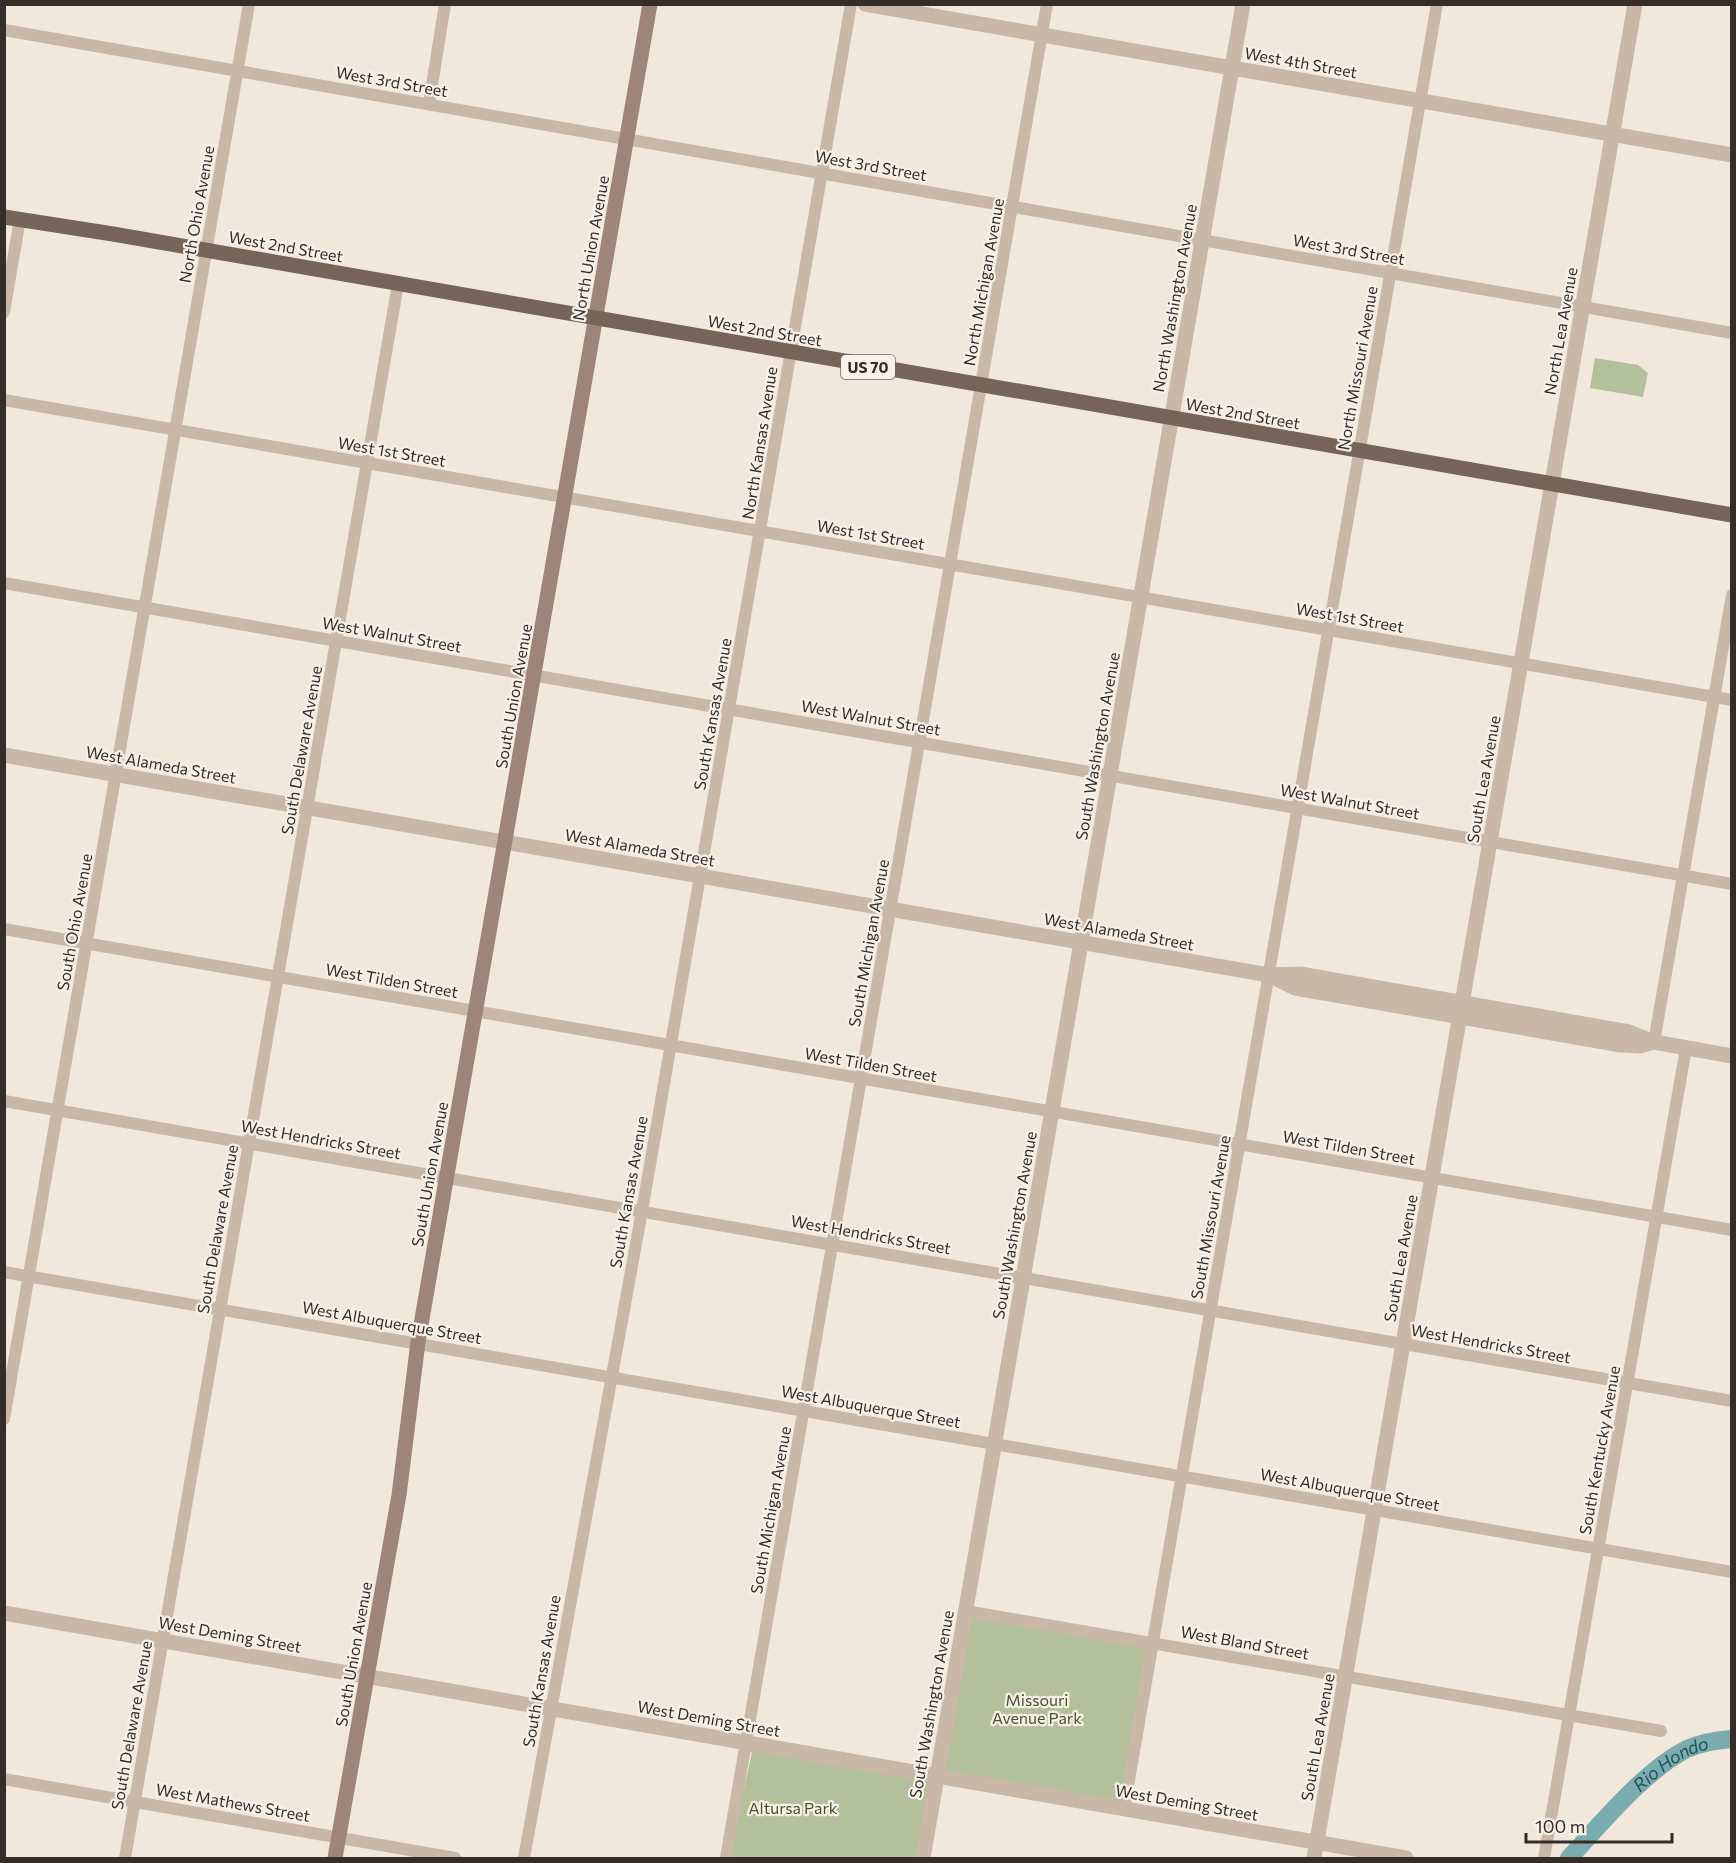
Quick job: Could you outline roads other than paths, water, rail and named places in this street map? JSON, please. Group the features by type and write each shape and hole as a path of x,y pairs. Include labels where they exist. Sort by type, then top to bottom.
{"main road":[{"name":"North Union Avenue","path":"565,497 650,4"},
{"name":"West 2nd Street","path":"4,217 206,250 1731,515"},
{"name":"South Union Avenue","path":"335,1858 400,1488 418,1342 565,497"}],"street":[{"name":"North Ohio Avenue","path":"176,430 249,4"},
{"path":"429,104 445,4"},
{"name":"North Kansas Avenue","path":"761,532 851,4"},
{"name":"West 4th Street","path":"866,4 1731,155"},
{"name":"North Michigan Avenue","path":"950,564 1047,4"},
{"name":"North Washington Avenue","path":"1141,598 1243,4"},
{"name":"North Missouri Avenue","path":"1329,630 1437,4"},
{"name":"North Lea Avenue","path":"1522,664 1635,4"},
{"name":"West 3rd Street","path":"4,30 1731,333"},
{"path":"4,312 20,219"},
{"name":"South Delaware Avenue","path":"125,1858 398,284"},
{"name":"West 1st Street","path":"4,400 1731,700"},
{"name":"South Ohio Avenue","path":"4,1419 176,430"},
{"name":"South Kansas Avenue","path":"524,1858 642,1212 761,532"},
{"name":"South Michigan Avenue","path":"726,1858 950,564"},
{"name":"West Walnut Street","path":"4,584 1731,884"},
{"path":"1654,1042 1731,595"},
{"name":"South Washington Avenue","path":"922,1858 1141,598"},
{"name":"South Missouri Avenue","path":"1124,1809 1329,630"},
{"name":"South Lea Avenue","path":"1314,1858 1522,664"},
{"name":"West Alameda Street","path":"4,755 1269,975 1294,988 1462,1010 1621,1045 1640,1046 1654,1042 1731,1056"},
{"name":"West Tilden Street","path":"4,929 1731,1230"},
{"name":"South Kentucky Avenue","path":"1544,1858 1686,1048"},
{"name":"West Hendricks Street","path":"4,1101 1731,1401"},
{"name":"West Albuquerque Street","path":"4,1272 418,1342 1731,1572"},
{"name":"West Bland Street","path":"966,1611 1661,1731"},
{"name":"West Deming Street","path":"4,1613 1406,1858"},
{"name":"West Mathews Street","path":"4,1779 455,1858"}],"waterway":[{"name":"Rio Hondo","path":"1569,1858 1624,1799 1671,1758 1698,1745 1732,1739"}],"park label":[{"name":"Missouri Avenue Park","path":"1037,1708"},
{"name":"Altursa Park","path":"793,1807"}]}
